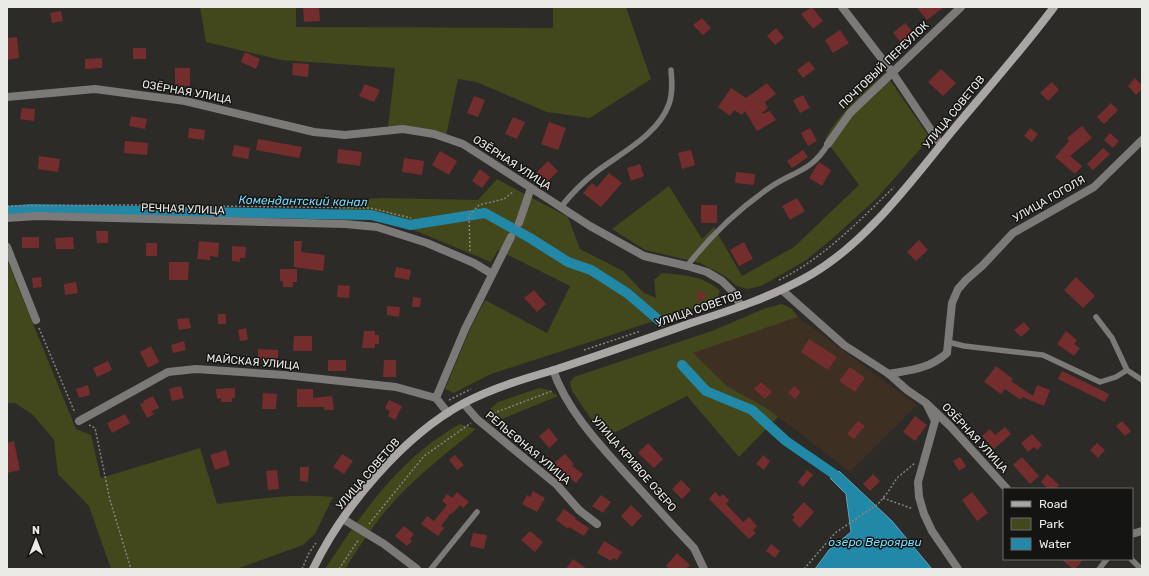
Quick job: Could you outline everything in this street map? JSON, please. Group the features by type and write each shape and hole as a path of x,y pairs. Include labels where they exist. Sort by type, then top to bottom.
{"main road":[{"name":"УЛИЦА СОВЕТОВ","path":"314,569 321,553 361,495 404,448 448,413 498,387 553,370 741,306 782,290 813,273 842,253 897,198 924,168 941,145 1054,7"}],"street":[{"path":"842,7 892,72 941,145"},
{"name":"ПОЧТОВЫЙ ПЕРЕУЛОК","path":"828,144 850,113 961,7"},
{"name":"ОЗЁРНАЯ УЛИЦА","path":"7,97 95,89 185,100 314,132 345,135 404,129 434,134 463,144 561,207 644,256 707,272 722,281 732,291 741,306"},
{"name":"УЛИЦА ГОГОЛЯ","path":"889,374 921,368 936,363 947,353 952,303 958,289 966,280 983,265 1013,233 1094,187 1142,140"},
{"path":"519,223 531,188"},
{"name":"РЕЧНАЯ УЛИЦА","path":"7,218 37,216 377,226 427,243 474,263 492,274"},
{"path":"448,413 436,398 465,328 511,237"},
{"path":"7,247 36,320"},
{"name":"ОЗЁРНАЯ УЛИЦА","path":"782,290 844,345 889,374 907,390 926,403 951,427 1006,488"},
{"name":"МАЙСКАЯ УЛИЦА","path":"79,421 168,372 196,369 284,375 396,387 436,398"},
{"name":"УЛИЦА КРИВОЕ ОЗЕРО","path":"553,370 559,388 601,446 694,548 704,569"},
{"path":"926,403 934,421 930,442 918,482 919,497 924,514 932,531 958,569"},
{"name":"РЕЛЬЕФНАЯ УЛИЦА","path":"464,404 477,419 557,485 579,510 597,524"},
{"path":"343,519 364,531 417,569"}],"lane":[{"path":"561,207 570,195 595,173 644,138 661,118 669,103 672,87 671,70"},
{"path":"687,266 716,230 774,185 812,164 828,144"},
{"path":"1096,316 1112,338 1127,370 1142,380"},
{"path":"948,342 964,346 1043,355 1100,382 1116,378 1127,370"},
{"path":"431,569 477,512"},
{"path":"1099,569 1106,560"},
{"path":"1132,560 1141,569"}],"path":[{"path":"777,281 795,272 828,248 857,223 899,182"},
{"path":"474,263 470,250 469,216 479,205 504,199 514,191"},
{"path":"7,206 130,205 370,208 411,218"},
{"path":"36,320 79,421 95,428 110,500 131,569"},
{"path":"582,351 641,330"},
{"path":"442,405 457,395 476,387"},
{"path":"339,569 364,531 424,456 477,419 530,401 559,388"},
{"path":"804,569 835,533 878,504 897,478 907,468 915,463 922,465"},
{"path":"883,498 902,504 924,514"},
{"path":"302,569 309,553 316,543"}],"shaded area":[{"path":"798,317 917,405 850,472 768,409 727,386 692,353"}],"green space":[{"path":"200,7 296,7 296,27 553,28 553,7 626,7 651,79 590,118 547,112 476,82 458,79 446,136 388,127 395,68 281,60 206,42"},
{"path":"885,73 930,138 877,198 832,239 805,261 761,286 747,289 737,286 725,276 700,263 645,250 612,229 669,186 702,239 714,227 742,276 794,247 859,185 825,139 845,112"},
{"path":"497,179 568,217 580,249 623,271 644,293 656,298 654,280 662,273 693,277 708,282 720,291 716,301 491,374 454,393 445,389 469,331 485,300 547,333 570,286 498,250 491,262 372,213 339,213 339,201 382,198 478,200"},
{"path":"7,260 76,429 91,435 101,478 200,448 217,504 289,496 333,497 315,534 303,545 234,569 111,569 89,506 58,474 54,440 33,415 15,403 7,403"},
{"path":"782,304 792,309 798,317 693,353 727,386 768,409 778,417 739,457 687,396 604,438 572,391 570,382 574,377 712,331 766,308"},
{"path":"539,388 549,390 558,396 490,424 488,411 498,402"},
{"path":"460,424 476,429 426,470 390,505 363,541 345,569 325,569 353,527 384,488 419,453 438,437"}],"water":[{"name":"озеро Вероярви","path":"839,471 892,521 932,569 815,569 829,550 851,532 846,494 830,478"}],"building":[{"path":"303,7 319,7 320,21 304,22"},
{"path":"812,7 823,21 813,29 801,14"},
{"path":"916,7 944,7 927,20"},
{"path":"61,11 63,21 52,23 50,13"},
{"path":"702,18 711,28 703,35 693,25"},
{"path":"905,23 916,36 904,46 893,33"},
{"path":"776,28 784,38 775,45 767,36"},
{"path":"840,30 849,43 833,53 825,40"},
{"path":"17,37 19,58 7,60 7,38"},
{"path":"133,48 146,48 146,59 133,59"},
{"path":"245,52 260,59 256,69 241,62"},
{"path":"102,58 102,68 85,69 85,59"},
{"path":"809,61 815,69 803,78 797,70"},
{"path":"293,63 309,64 308,77 292,75"},
{"path":"175,68 190,68 190,86 175,86"},
{"path":"941,69 956,83 943,96 928,82"},
{"path":"1135,78 1142,85 1142,89 1136,95 1128,86"},
{"path":"1052,82 1059,90 1048,101 1040,93"},
{"path":"767,83 776,94 765,102 768,108 762,113 763,114 770,111 776,120 757,131 745,111 742,115 734,110 730,116 718,107 731,88 746,98"},
{"path":"365,84 380,90 374,102 359,96"},
{"path":"803,95 810,108 800,113 793,100"},
{"path":"474,96 485,100 478,117 467,113"},
{"path":"1111,103 1118,110 1104,124 1097,117"},
{"path":"22,108 35,109 34,121 20,119"},
{"path":"131,116 147,119 145,129 129,126"},
{"path":"513,117 525,122 517,139 505,134"},
{"path":"549,122 566,128 558,150 541,144"},
{"path":"1082,126 1092,138 1070,156 1082,166 1075,174 1055,157 1069,141 1067,138"},
{"path":"189,128 205,130 204,140 188,138"},
{"path":"810,128 817,141 808,146 801,133"},
{"path":"1030,128 1038,134 1032,142 1024,136"},
{"path":"1110,133 1119,141 1113,148 1104,140"},
{"path":"258,139 302,147 299,158 256,150"},
{"path":"125,141 148,143 147,155 124,153"},
{"path":"234,145 250,148 248,159 232,156"},
{"path":"1103,148 1110,154 1093,170 1087,164"},
{"path":"338,149 362,152 360,166 337,163"},
{"path":"691,150 695,165 682,169 678,153"},
{"path":"803,150 808,157 792,168 787,161"},
{"path":"440,151 457,161 449,175 432,165"},
{"path":"39,156 60,159 58,172 38,169"},
{"path":"404,158 424,161 422,175 402,172"},
{"path":"548,161 558,171 547,182 537,172"},
{"path":"819,162 831,170 822,186 809,178"},
{"path":"640,164 644,176 631,181 627,168"},
{"path":"480,169 490,177 482,188 472,181"},
{"path":"736,172 755,174 754,185 735,183"},
{"path":"609,173 622,183 601,207 583,193 592,183 597,187"},
{"path":"797,198 805,211 790,220 782,206"},
{"path":"701,205 717,205 717,223 701,223"},
{"path":"96,231 108,231 108,243 97,243"},
{"path":"22,237 39,237 39,248 22,248"},
{"path":"73,237 74,249 56,249 55,238"},
{"path":"919,240 928,250 916,261 907,252"},
{"path":"199,241 219,243 218,257 210,256 210,260 197,259"},
{"path":"294,241 302,241 301,252 325,255 323,271 294,267"},
{"path":"744,242 753,259 739,266 730,250"},
{"path":"146,243 157,243 157,256 146,256"},
{"path":"232,246 246,247 245,258 240,258 240,262 232,261"},
{"path":"169,262 189,262 188,280 169,280"},
{"path":"396,267 411,270 409,280 394,277"},
{"path":"280,269 297,269 297,282 293,282 293,287 283,287 283,281 280,281"},
{"path":"41,277 42,287 33,288 32,278"},
{"path":"1076,277 1095,296 1083,308 1064,290"},
{"path":"76,282 78,293 65,295 64,284"},
{"path":"338,285 350,286 349,298 337,297"},
{"path":"534,290 546,304 537,312 524,298"},
{"path":"701,291 706,296 701,301 696,296"},
{"path":"413,297 421,298 420,307 412,307"},
{"path":"387,306 400,307 399,317 387,315"},
{"path":"218,314 226,314 226,324 218,324"},
{"path":"189,318 191,328 179,330 177,319"},
{"path":"1024,322 1030,329 1021,337 1014,330"},
{"path":"246,328 248,340 240,341 238,330"},
{"path":"364,331 375,331 375,335 379,335 379,344 375,344 375,348 362,348"},
{"path":"1066,331 1077,340 1074,344 1080,348 1074,356 1057,344"},
{"path":"294,336 312,336 312,351 293,351"},
{"path":"809,339 837,357 828,370 801,352"},
{"path":"184,341 186,350 173,353 171,345"},
{"path":"151,346 159,362 148,368 140,352"},
{"path":"258,349 278,350 278,361 258,360"},
{"path":"328,360 346,360 346,371 328,371"},
{"path":"384,360 396,360 396,377 383,377"},
{"path":"108,361 112,370 97,377 93,368"},
{"path":"996,366 1013,379 1011,381 1033,396 1037,385 1050,390 1044,406 1022,397 1021,400 1005,389 1001,394 984,382"},
{"path":"850,367 865,378 855,392 839,381"},
{"path":"1062,371 1109,394 1105,402 1058,379"},
{"path":"761,382 772,392 765,399 754,389"},
{"path":"88,385 90,395 79,398 76,389"},
{"path":"181,386 184,398 172,401 169,389"},
{"path":"794,386 801,392 795,399 788,393"},
{"path":"235,388 235,398 232,398 232,402 221,402 221,398 217,399 216,389"},
{"path":"297,389 313,389 313,398 332,396 334,410 324,410 324,407 297,407"},
{"path":"263,393 277,394 276,409 262,409"},
{"path":"153,396 159,408 152,411 154,414 147,418 140,404 144,403 143,401"},
{"path":"389,400 402,406 395,420 388,416 390,411 385,408"},
{"path":"125,414 130,423 112,433 107,423"},
{"path":"915,416 927,425 915,441 903,432"},
{"path":"858,421 865,426 854,439 847,434"},
{"path":"1122,421 1131,431 1125,436 1116,426"},
{"path":"1005,427 1011,434 994,449 982,436 990,429 995,435"},
{"path":"549,428 558,440 549,448 539,436"},
{"path":"1032,434 1042,445 1037,450 1034,447 1028,452 1021,443"},
{"path":"14,441 20,470 7,473 7,443"},
{"path":"648,443 663,459 654,468 638,453"},
{"path":"1097,443 1105,450 1098,458 1090,450"},
{"path":"226,450 230,465 215,470 210,455"},
{"path":"342,454 353,461 344,474 333,467"},
{"path":"565,454 574,464 572,466 583,474 576,483 564,473 563,474 554,463"},
{"path":"455,455 464,465 457,470 449,460"},
{"path":"763,455 770,461 764,470 756,464"},
{"path":"960,457 966,466 959,471 953,461"},
{"path":"1022,457 1039,476 1030,484 1013,465"},
{"path":"300,467 309,467 308,482 300,481"},
{"path":"277,470 279,489 268,490 266,471"},
{"path":"807,470 813,475 803,487 798,482"},
{"path":"873,474 880,481 870,491 863,484"},
{"path":"1047,474 1059,485 1057,488 1047,488 1041,482"},
{"path":"681,480 691,490 682,499 672,489"},
{"path":"533,491 545,498 537,512 522,504 527,495 530,497"},
{"path":"457,492 469,502 463,508 460,505 452,514 451,513 441,526 444,528 438,536 421,524 427,516 434,521 447,505 442,501 447,494 452,498"},
{"path":"715,492 720,497 723,494 729,500 726,504 743,522 749,517 757,526 753,530 756,533 749,539 709,499"},
{"path":"972,492 988,513 977,521 962,500"},
{"path":"601,495 611,502 603,513 592,506"},
{"path":"804,502 814,512 800,528 792,520 795,517 792,515"},
{"path":"631,505 642,516 632,527 621,516"},
{"path":"564,509 576,518 575,519 589,528 584,536 569,527 568,529 556,520"},
{"path":"404,526 414,534 410,539 412,541 407,546 395,536"},
{"path":"530,531 543,542 535,552 521,540"},
{"path":"473,533 487,535 484,549 470,546"},
{"path":"604,541 622,552 617,560 613,558 611,561 597,553"},
{"path":"771,544 780,551 775,558 766,551"},
{"path":"677,553 690,565 686,569 670,569 666,566"},
{"path":"573,559 587,569 566,569"},
{"path":"1062,560 1083,560 1075,569"}],"waterway":[{"name":"Комендантский канал","path":"7,211 30,209 371,215 410,225 485,213 530,238 568,262 591,270 627,293 661,322"},
{"name":"Комендантский канал","path":"682,365 706,391 752,410 786,441 834,474"}]}
